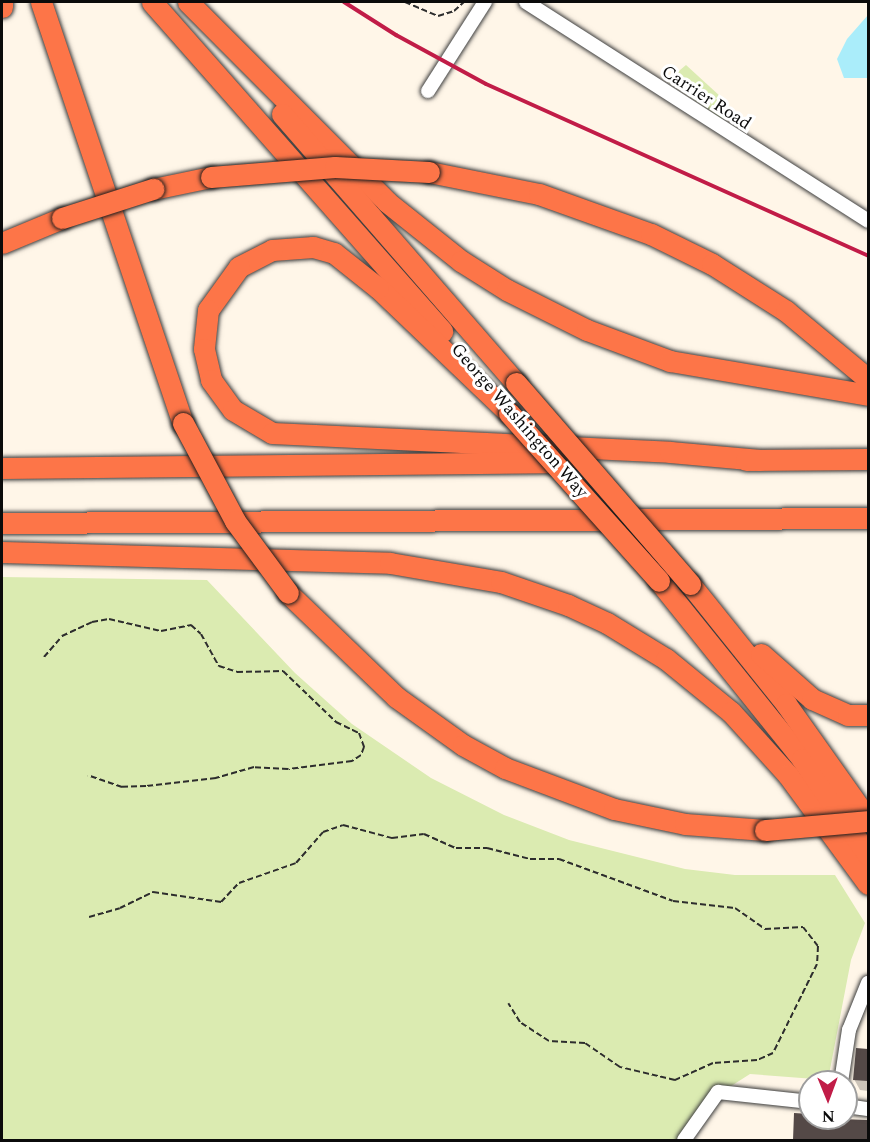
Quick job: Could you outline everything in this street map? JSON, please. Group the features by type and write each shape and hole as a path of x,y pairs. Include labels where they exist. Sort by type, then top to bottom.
{"highway":[{"path":"2,2 2,7"},
{"path":"41,2 183,423 235,521 288,593 396,697 463,745 505,768 614,809 685,824 765,830 868,821"},
{"name":"George Washington Way","path":"152,2 303,170 509,413 658,581 788,741 868,855"},
{"path":"188,2 387,202 444,249 507,290 587,330 670,361 868,395"},
{"name":"George Washington Way","path":"188,2 361,210 516,383 692,586 786,704 868,821"},
{"path":"2,243 62,218 153,189 212,177 335,167 429,172 539,194 651,234 749,286 844,357 868,379"},
{"path":"509,413 370,280 333,253 313,248 272,250 239,267 208,310 204,349 211,381 233,410 247,422 272,433 670,452 760,460"},
{"path":"2,468 868,459"},
{"path":"2,523 868,518"},
{"path":"766,519 868,527"},
{"path":"2,552 390,564 501,582 568,605 607,623 666,659 731,712 788,775 868,884"},
{"path":"692,586 798,691 829,709 868,716"}],"street":[{"path":"428,91 485,2"},
{"name":"Carrier Road","path":"526,2 868,221"},
{"path":"843,1070 849,1030 868,983"},
{"path":"684,1140 718,1092 798,1101"}],"path":[{"path":"405,2 438,16 454,11 464,2"},
{"path":"44,657 62,636 92,621 109,619 161,631 191,626 219,666 237,672 283,671 336,722 359,733 364,751 358,758 324,765 288,769 254,766 216,778 129,787 88,776"},
{"path":"89,917 120,908 153,892 221,902 239,883 296,863 323,832 343,825 392,838 424,834 456,848 487,848 530,859 559,859 665,898 735,908 765,928 803,927 818,946 817,964 773,1053 757,1060 713,1063 675,1080 620,1067 585,1043 549,1041 520,1022 508,1004"}],"green space":[{"path":"686,65 721,97 722,119 667,81"},
{"path":"2,577 207,580 295,673 352,724 431,778 504,815 569,840 685,869 735,875 835,875 865,923 851,960 830,1070 798,1070 798,1078 750,1074 717,1095 684,1140 2,1140"}],"water":[{"path":"868,15 868,78 844,78 837,59 847,39"}],"building":[{"path":"856,1048 868,1049 868,1081 858,1080 858,1070 854,1070"},
{"path":"794,1113 798,1113 798,1130 858,1130 858,1120 868,1120 868,1140 793,1140"}],"railway":[{"path":"344,2 396,35 486,84 868,256"}]}
